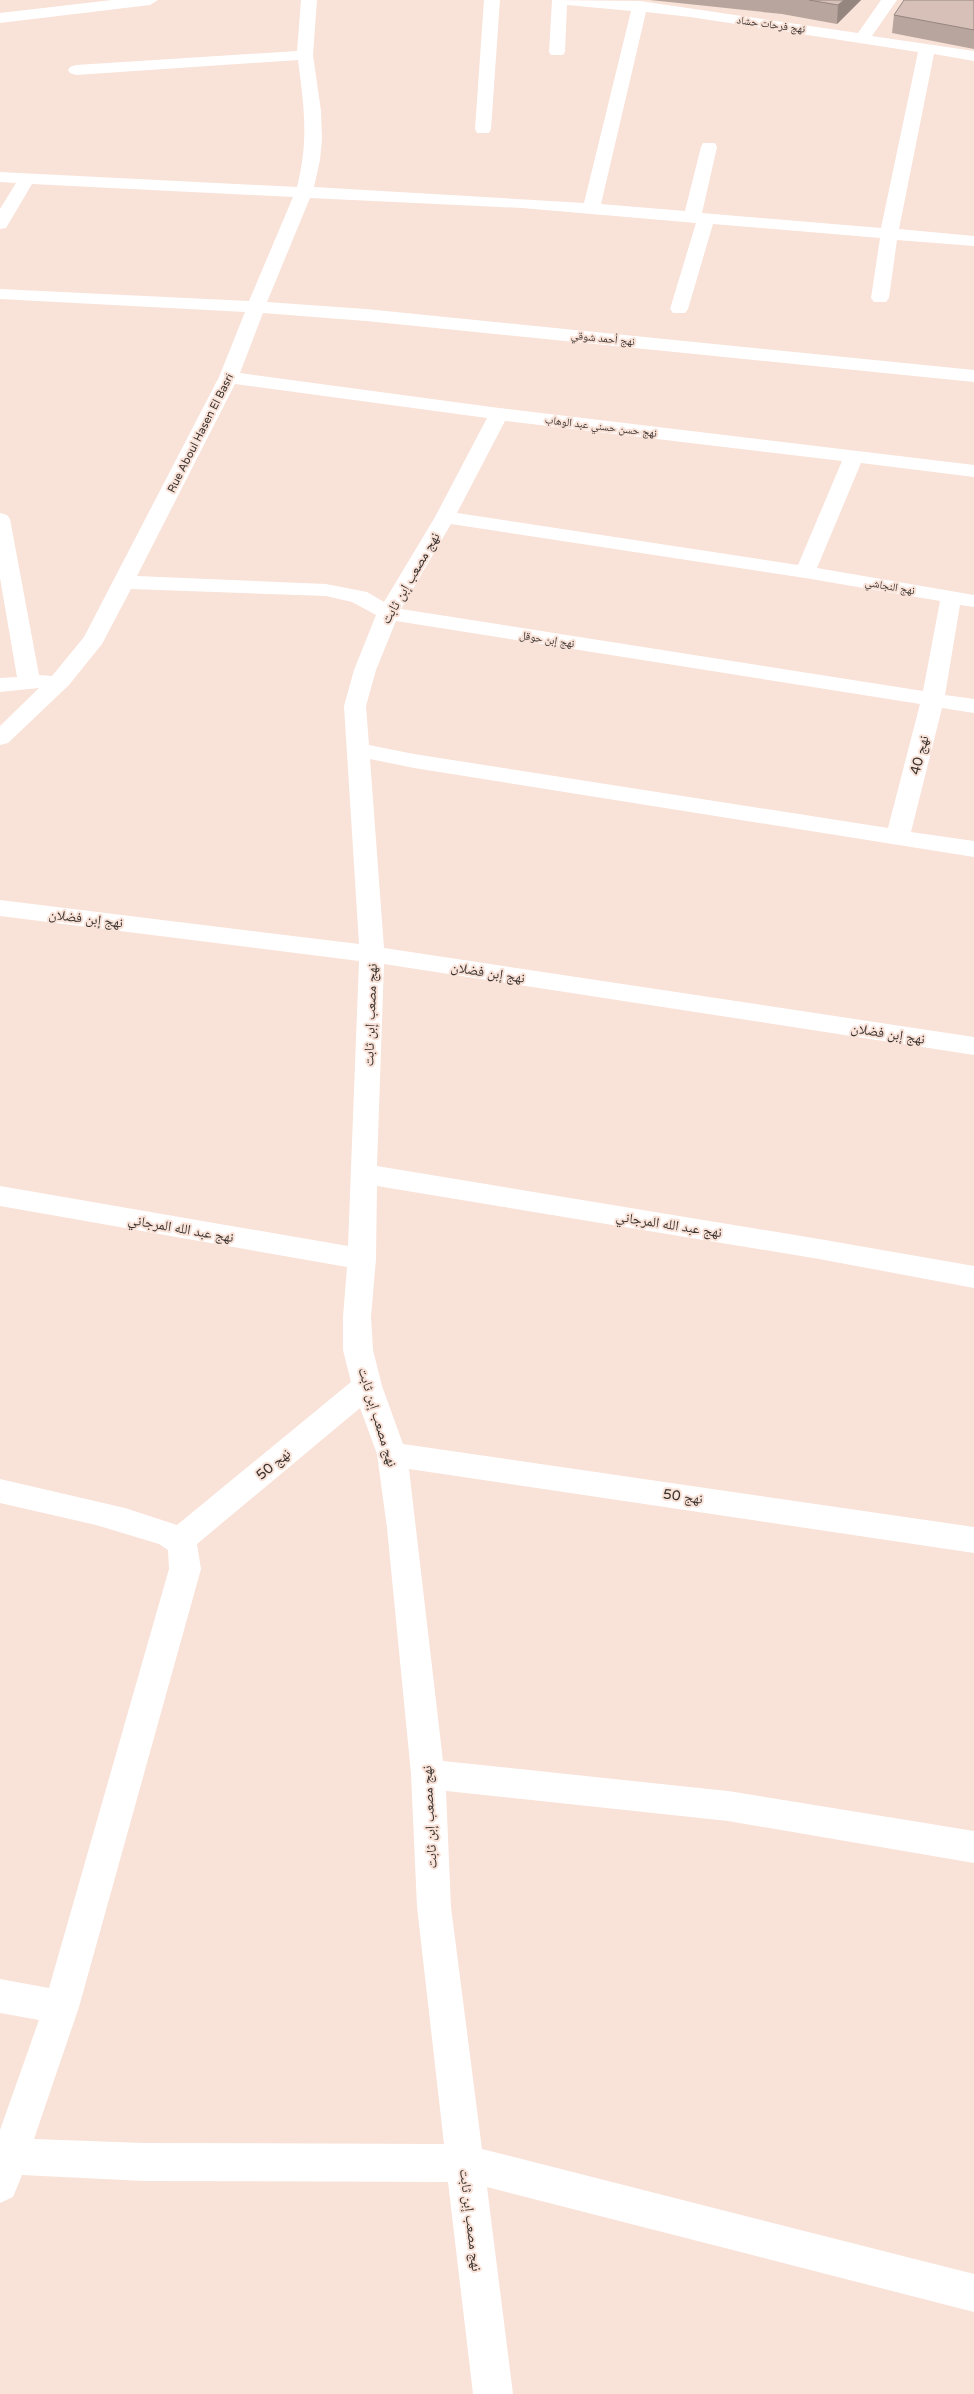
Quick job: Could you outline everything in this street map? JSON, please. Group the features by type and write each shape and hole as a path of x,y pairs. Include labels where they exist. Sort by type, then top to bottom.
{"street":[{"path":"0,18 150,0"},
{"name":"Rue Aboul Hasen El Basri","path":"0,738 61,680 94,639 229,378 256,307 304,192 314,139 313,111 305,55 309,0"},
{"path":"483,129 492,0"},
{"path":"557,52 560,0"},
{"name":"نهج فرحات حشاد","path":"567,0 640,6 974,56"},
{"path":"863,38 889,0"},
{"path":"591,209 640,6"},
{"path":"880,298 889,234 927,48"},
{"path":"76,70 305,55"},
{"path":"679,309 699,219 710,147"},
{"path":"0,177 522,203 974,242"},
{"path":"0,224 27,178"},
{"name":"نهج أحمد شوقي","path":"0,294 231,305 386,317 974,376"},
{"name":"نهج حسن حسني عبد الوهاب","path":"229,378 499,414 974,471"},
{"name":"نهج مصعب إبن ثابت","path":"493,2394 434,1907 428,1774 403,1538 392,1454 367,1386 358,1342 357,1317 362,1260 363,1174 372,954 355,706 365,670 388,614 446,517 499,414"},
{"path":"805,572 854,456"},
{"name":"نهج النجاشي","path":"446,517 805,572 974,601"},
{"path":"0,519 28,681"},
{"name":"نهج إبن حوقل","path":"123,582 326,590 359,597 388,614 974,706"},
{"name":"نهج 40","path":"898,836 933,699 951,597"},
{"path":"0,685 28,681 61,680"},
{"path":"359,750 414,761 974,849"},
{"name":"نهج إبن فضلان","path":"0,908 372,954 974,1046"},
{"name":"نهج عبد الله المرجاني","path":"363,1174 809,1247 974,1277"},
{"name":"نهج عبد الله المرجاني","path":"0,1196 362,1260"},
{"name":"نهج 50","path":"179,1541 367,1386"},
{"name":"نهج 50","path":"392,1454 806,1513 974,1540"},
{"path":"0,1491 156,1528 179,1541 184,1553 185,1568 61,2007 5,2170 144,2162 464,2163 974,2293"},
{"path":"428,1774 728,1806 974,1847"},
{"path":"0,1996 61,2007"}],"building":[{"path":"809,0 844,0 838,5"},
{"path":"904,0 974,0 974,30 894,15"}]}
